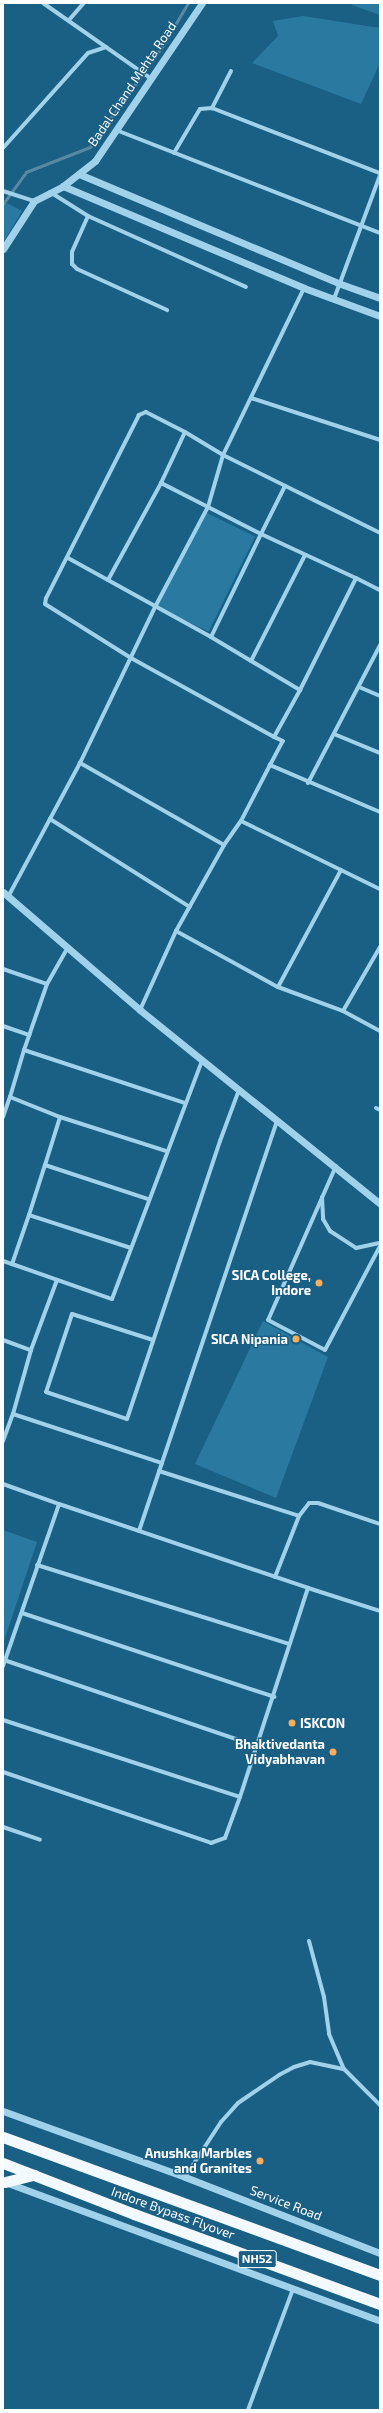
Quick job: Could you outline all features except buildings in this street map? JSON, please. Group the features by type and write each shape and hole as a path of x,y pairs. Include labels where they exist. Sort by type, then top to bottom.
{"highway":[{"name":"Indore Bypass Flyover","path":"3,2137 151,2189 380,2275"},
{"name":"Indore Bypass Flyover","path":"3,2163 134,2214 380,2304"},
{"path":"4,2182 34,2175"}],"street":[{"path":"43,3 147,76"},
{"path":"69,20 84,3"},
{"name":"Badal Chand Mehta Road","path":"34,201 63,186 95,161 147,76 202,3"},
{"path":"3,148 88,53 106,47"},
{"path":"212,108 231,71"},
{"path":"174,153 200,109 212,108 380,174 338,283 334,299"},
{"path":"115,130 380,233"},
{"path":"79,174 338,283 380,298"},
{"path":"63,186 304,288 380,316"},
{"path":"3,191 34,201 3,249"},
{"path":"49,192 88,216 246,287"},
{"path":"88,216 72,252 72,264 77,269 167,310"},
{"path":"304,288 223,455 208,507 155,607 80,763 50,819 5,895 140,1010 202,1061 337,1166 380,1204"},
{"path":"251,398 380,440"},
{"path":"140,1010 176,931 224,845 241,821 283,741 131,658 45,604 46,598 68,558 139,415 146,412 185,432 223,455 380,533"},
{"path":"108,580 161,483 185,432"},
{"path":"161,483 261,534 380,590"},
{"path":"211,637 285,486"},
{"path":"251,661 305,555"},
{"path":"68,558 211,637 300,690"},
{"path":"274,736 300,690 356,578"},
{"path":"308,782 380,645"},
{"path":"359,687 380,696"},
{"path":"334,734 380,753"},
{"path":"80,763 224,845"},
{"path":"270,765 380,812"},
{"path":"50,819 190,907"},
{"path":"241,821 380,889"},
{"path":"278,987 341,870"},
{"path":"176,931 278,987 343,1011 380,1031"},
{"path":"343,1011 380,947"},
{"path":"3,1117 47,984 67,949"},
{"path":"3,969 47,984"},
{"path":"3,1026 29,1035"},
{"path":"24,1050 185,1103"},
{"path":"3,1260 112,1299 166,1151 202,1061"},
{"path":"153,1340 72,1314 46,1392 127,1419 240,1090"},
{"path":"10,1097 60,1118 166,1151"},
{"path":"12,1264 30,1215 60,1118"},
{"path":"139,1530 277,1120"},
{"path":"45,1165 148,1199"},
{"path":"337,1166 322,1196 268,1320 325,1350 380,1246"},
{"path":"322,1196 323,1218 330,1231 356,1248 380,1243"},
{"path":"30,1215 131,1248"},
{"path":"3,1441 13,1414 31,1350 57,1280"},
{"path":"3,1340 31,1350"},
{"path":"13,1414 162,1463"},
{"path":"159,1471 299,1516"},
{"path":"3,1484 275,1577 380,1611"},
{"path":"275,1577 299,1516 306,1505 313,1502 380,1524"},
{"path":"3,1666 22,1614 37,1565 60,1504"},
{"path":"37,1565 289,1644"},
{"path":"3,1772 211,1842 218,1842 225,1838 274,1697 289,1644 308,1588"},
{"path":"22,1614 274,1697"},
{"path":"4,1660 257,1746"},
{"path":"3,1720 240,1796"},
{"path":"3,1827 40,1840"},
{"path":"310,1941 324,1997 329,2034 344,2069 380,2106"},
{"path":"185,2177 221,2122 238,2104 279,2074 310,2062 344,2069"},
{"name":"Service Road","path":"3,2111 185,2177 380,2253"},
{"path":"4,2182 380,2322"},
{"path":"248,2410 293,2289"}],"shaded area":[{"path":"353,3 380,3 380,15 352,5"},
{"path":"303,16 380,28 380,63 361,104 252,63 278,36 273,21"},
{"path":"3,201 22,211 3,243"},
{"path":"203,511 255,536 209,632 157,606"},
{"path":"263,1321 328,1357 276,1498 195,1464"},
{"path":"3,1530 37,1542 3,1644"}],"waterway":[{"path":"3,204 26,172 90,147 162,47 188,3"}],"place":[{"name":"SICA College, Indore","path":"319,1283"},
{"name":"SICA Nipania","path":"296,1339"},
{"name":"ISKCON","path":"292,1723"},
{"name":"Bhaktivedanta Vidyabhavan","path":"333,1752"},
{"name":"Anushka Marbles and Granites","path":"260,2161"}]}
